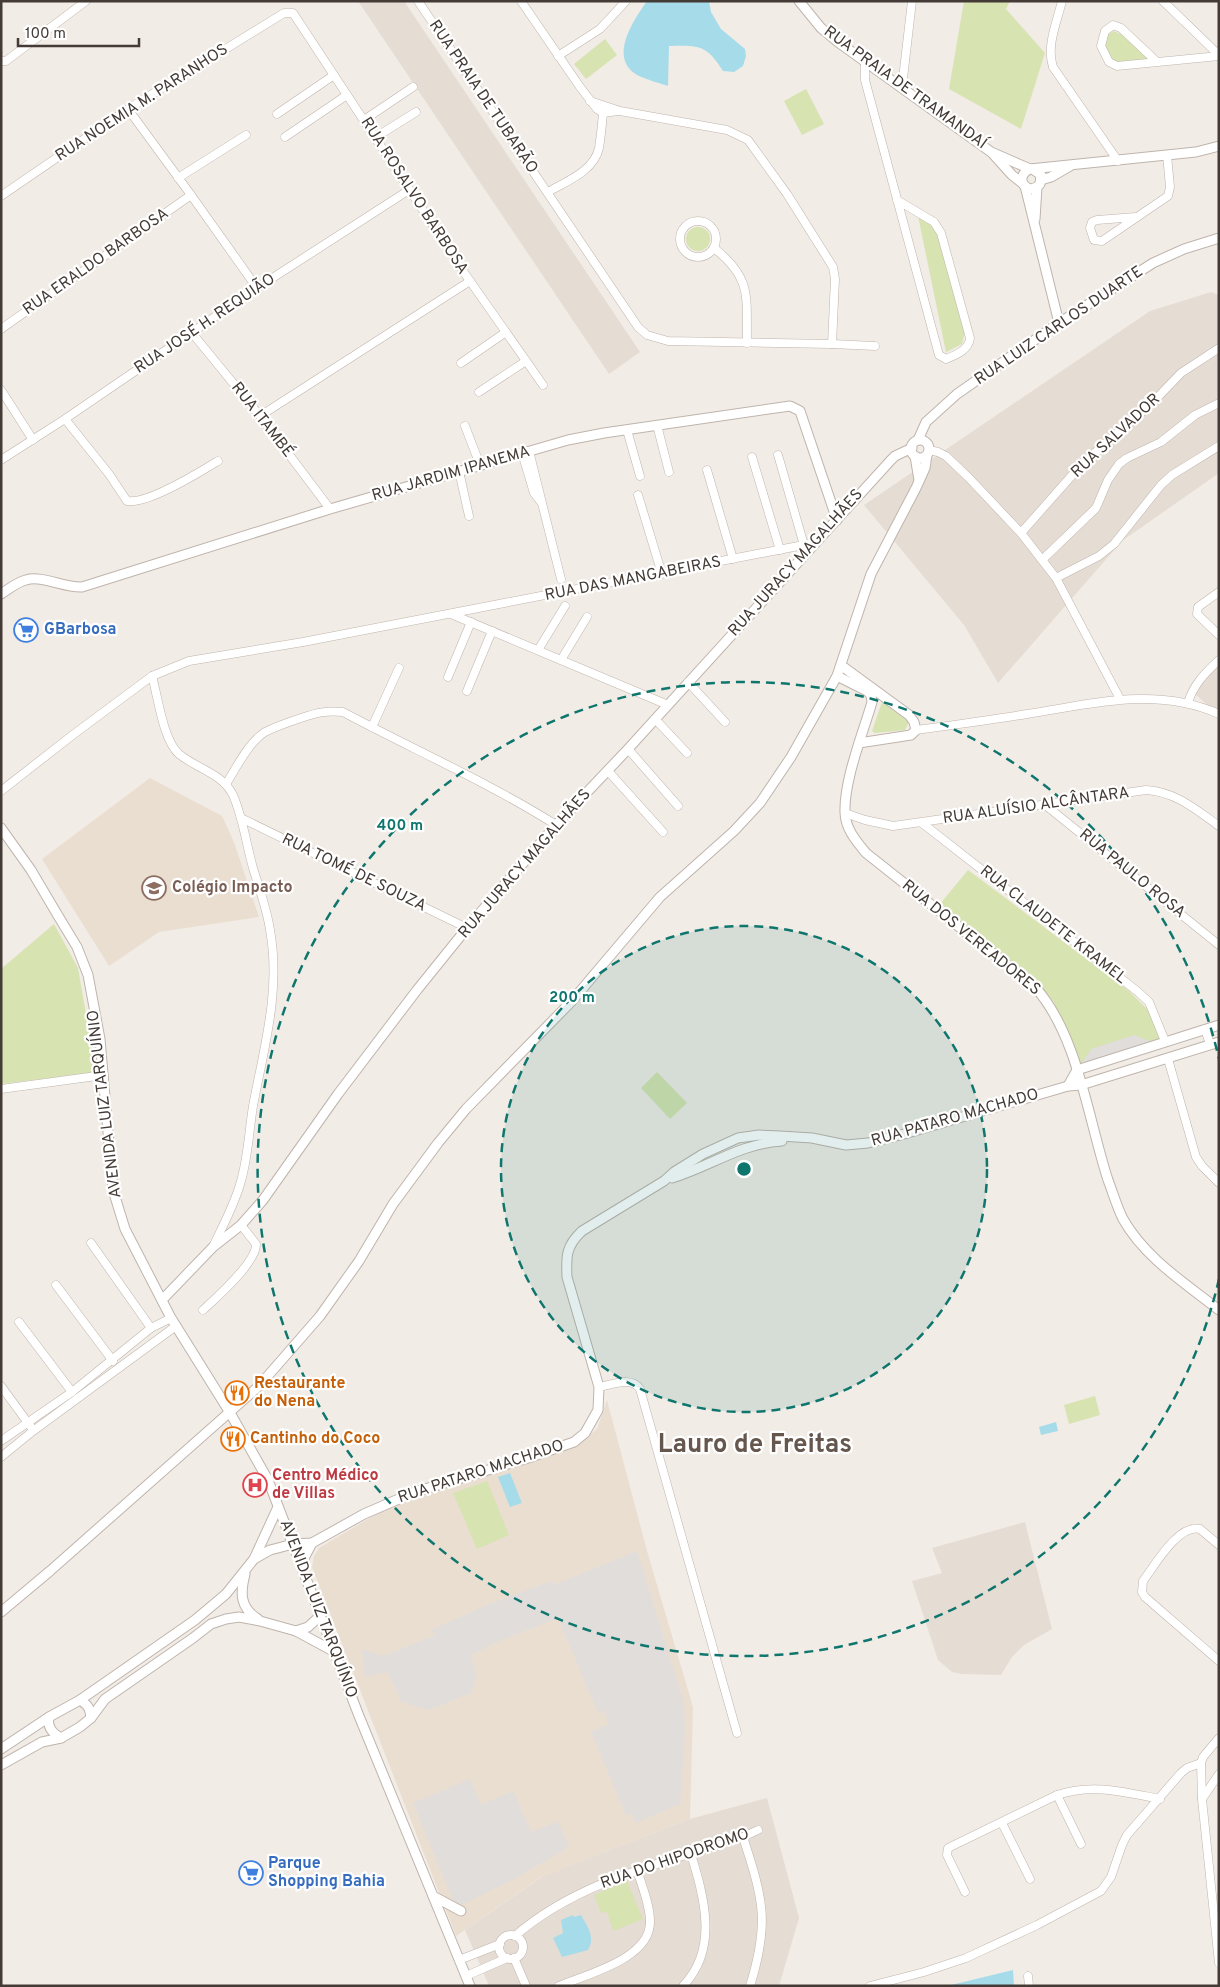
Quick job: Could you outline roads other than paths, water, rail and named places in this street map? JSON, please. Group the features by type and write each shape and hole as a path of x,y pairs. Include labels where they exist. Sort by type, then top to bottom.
{"street":[{"path":"3,63 86,1"},
{"name":"RUA PRAIA DE TUBARÃO","path":"418,1 638,327 647,335 668,341 875,346"},
{"path":"521,1 597,109 603,113 620,111"},
{"path":"558,56 600,30 626,1"},
{"name":"RUA PRAIA DE TRAMANDAÍ","path":"799,1 821,28 991,152 1023,185"},
{"path":"902,87 912,1"},
{"path":"1062,1 1050,50 1053,67 1118,161"},
{"path":"1163,1 1219,56"},
{"name":"RUA ROSALVO BARBOSA","path":"284,13 289,12 295,15 409,190 543,385"},
{"name":"RUA NOEMIA M. PARANHOS","path":"1,196 128,109 284,13"},
{"path":"1156,61 1121,28 1113,26 1105,31 1101,46 1109,62 1113,65 1124,66 1156,61 1219,56"},
{"path":"865,61 867,88 897,200 939,355 941,358 946,359 958,354 968,346 970,338 941,233 934,222 897,200"},
{"path":"277,114 334,76"},
{"path":"364,120 413,87"},
{"path":"285,137 347,95"},
{"path":"590,101 620,111 727,130 748,140 756,148 833,267 835,278 832,344"},
{"path":"128,109 257,288"},
{"path":"376,137 416,112"},
{"name":"RUA PRAIA DE TUBARÃO","path":"548,192 582,172 596,158 603,113"},
{"path":"178,178 246,135"},
{"path":"1059,323 1023,185 1023,174 1032,170 1196,152 1219,146"},
{"name":"RUA PRAIA DE TRAMANDAÍ","path":"991,152 1032,170"},
{"path":"1136,217 1092,222 1090,228 1094,240 1102,241 1168,196 1170,187 1167,156"},
{"path":"1023,185 1029,189 1070,166"},
{"path":"1032,170 1038,172 1039,184 1034,226"},
{"name":"RUA JOSÉ H. REQUIÃO","path":"1,460 65,419 257,288 409,190"},
{"name":"RUA ERALDO BARBOSA","path":"1,329 191,194"},
{"path":"700,220 707,223 716,234 714,248 703,256 696,257 689,254 680,243 682,229 693,221 700,220"},
{"name":"RUA LUIZ CARLOS DUARTE","path":"915,448 926,422 957,394 1059,323 1131,276 1165,257 1219,238"},
{"path":"714,248 730,260 742,278 745,288 748,343"},
{"path":"260,416 470,281"},
{"path":"460,363 506,332"},
{"name":"RUA ITAMBÉ","path":"192,333 260,416 330,509"},
{"name":"RUA SALVADOR","path":"1021,533 1092,455 1153,402 1181,373 1219,348"},
{"path":"479,392 526,361"},
{"path":"1,390 33,440"},
{"path":"1042,560 1096,508 1108,480 1119,464 1127,458 1161,442 1195,415 1219,404"},
{"name":"RUA JARDIM IPANEMA","path":"1,594 27,579 82,587 330,509 568,440 790,406 798,408 836,520"},
{"path":"65,419 128,501 135,502 176,486 218,461"},
{"path":"657,425 670,472"},
{"path":"466,426 480,465"},
{"path":"628,430 640,476"},
{"path":"1,1612 50,1571 258,1386 320,1316 359,1261 393,1204 466,1109 571,1002 660,897 734,831 760,802 791,757 842,666 871,574 925,468 928,453 926,442 915,448"},
{"path":"1056,578 1099,556 1114,544 1161,485 1172,475 1219,446"},
{"path":"915,448 921,458 928,453 938,452 946,456 1021,533 1056,578 1120,699"},
{"path":"915,448 919,480"},
{"name":"RUA JURACY MAGALHÃES","path":"162,1300 213,1248 241,1225 263,1200 338,1094 417,990 467,928 556,825 608,771 890,460 915,448"},
{"path":"525,452 534,493 541,502 561,579"},
{"path":"778,455 804,545"},
{"path":"752,457 780,550"},
{"path":"707,470 733,560"},
{"path":"459,471 469,516"},
{"path":"638,495 662,574"},
{"name":"RUA DAS MANGABEIRAS","path":"1,791 152,676 189,661 303,642 662,574 814,543"},
{"path":"1219,592 1196,610 1197,614 1219,636"},
{"path":"538,650 565,606"},
{"path":"451,614 668,704"},
{"path":"561,660 587,617"},
{"path":"448,677 471,622"},
{"path":"467,691 492,631"},
{"path":"1188,703 1190,694 1196,685 1219,660"},
{"path":"842,666 909,715 914,722 916,730"},
{"path":"372,728 399,668"},
{"path":"152,676 168,735 174,749 180,755 226,784 232,794 242,818 252,866 270,930 273,958 273,990 269,1029 253,1106 242,1178 231,1209 213,1248"},
{"name":"RUA DOS VEREADORES","path":"837,676 868,691 872,702 848,786 845,813 852,837 866,853 1035,986 1048,1001 1077,1070 1105,1170 1123,1218 1137,1241 1162,1265 1219,1310"},
{"path":"688,682 725,722"},
{"path":"860,743 911,735 916,730 1120,699 1161,699 1188,703 1219,714"},
{"path":"226,784 254,743 264,733 277,726 318,712 331,710 343,712 470,776 556,825"},
{"path":"655,719 687,753"},
{"path":"628,749 678,806"},
{"path":"608,771 662,832"},
{"name":"RUA ALUÍSIO ALCÂNTARA","path":"845,813 865,820 893,826 1146,790 1160,791 1184,800 1219,826"},
{"name":"RUA PAULO ROSA","path":"1044,804 1219,945"},
{"name":"RUA TOMÉ DE SOUZA","path":"242,818 467,928"},
{"name":"RUA CLAUDETE KRAMEL","path":"922,823 1137,991 1149,1002 1165,1041"},
{"name":"AVENIDA LUIZ TARQUÍNIO","path":"1,828 35,877 77,947 88,975 100,1039 113,1190 118,1212 174,1322 229,1411 268,1480 333,1651 470,1986"},
{"path":"1068,1086 1077,1070 1219,1025"},
{"path":"1204,1029 1214,1043"},
{"name":"RUA PATARO MACHADO","path":"278,1548 293,1544 312,1543 364,1514 416,1492 574,1442 585,1433 598,1410 599,1387 567,1277 566,1261 568,1248 582,1231 716,1147 738,1138 759,1135 812,1138 846,1145 868,1143 1068,1086 1081,1086 1214,1043"},
{"path":"1168,1059 1196,1156 1202,1166 1219,1183"},
{"path":"1,1089 104,1075"},
{"path":"736,1150 738,1138"},
{"name":"RUA PATARO MACHADO","path":"664,1180 717,1160 736,1150 767,1142 812,1138"},
{"path":"716,1147 717,1160"},
{"path":"204,1310 234,1280 256,1253 256,1244 241,1225"},
{"path":"92,1243 151,1328"},
{"path":"56,1285 119,1368"},
{"path":"19,1322 72,1392"},
{"path":"1,1441 29,1424 72,1392 151,1328 174,1322"},
{"path":"1,1457 33,1431 145,1349 174,1322"},
{"path":"139,1337 145,1349"},
{"path":"92,1376 98,1384"},
{"path":"599,1387 627,1381 640,1389 737,1733"},
{"path":"1,1386 33,1431"},
{"path":"1,1749 48,1717 80,1700 195,1620 226,1594 246,1572 254,1559 278,1507"},
{"path":"1219,1545 1200,1529 1188,1530 1180,1534 1143,1581 1142,1587 1144,1597 1219,1661"},
{"path":"254,1559 270,1550 278,1548 300,1562 312,1543"},
{"path":"246,1572 242,1583 242,1599 248,1613 260,1621"},
{"path":"296,1631 308,1627 320,1616"},
{"path":"1,1765 42,1742 61,1738 80,1727 105,1699 211,1624 239,1617 260,1621 296,1631 333,1651"},
{"path":"80,1700 87,1704 90,1710 90,1718"},
{"path":"48,1717 51,1729 61,1738"},
{"path":"1219,1738 1201,1763 1202,1799 1219,1963"},
{"path":"870,1986 924,1972 966,1958 1036,1925 1101,1891 1111,1877 1127,1835 1181,1773 1187,1768 1201,1763"},
{"path":"1202,1799 1219,1774"},
{"path":"965,1892 947,1855 948,1848 1057,1795 1074,1789 1098,1789 1160,1799"},
{"path":"1057,1795 1081,1844"},
{"path":"1002,1823 1030,1879"},
{"name":"RUA DO HIPODROMO","path":"515,1936 529,1924 558,1906 608,1880 743,1837 758,1830"},
{"path":"743,1837 760,1890 763,1912 762,1937 758,1960 750,1986"},
{"path":"684,1986 699,1962 706,1936 706,1912 691,1854"},
{"path":"559,1986 624,1959 646,1942 650,1921 646,1899 637,1870"},
{"path":"433,1896 447,1905 461,1910"},
{"path":"459,1960 500,1944 508,1936 515,1936 521,1940 523,1947 520,1954 466,1976"},
{"path":"500,1944 501,1952 510,1958 526,1986"},
{"path":"1028,1976 1029,1986"}],"water":[{"path":"647,1 709,1 711,12 721,29 745,49 746,56 743,66 734,72 723,71 712,56 701,48 669,46 668,86 639,76 630,69 625,60 624,50 630,29"},
{"path":"1056,1422 1058,1431 1041,1435 1039,1427"},
{"path":"510,1473 522,1503 510,1507 498,1477"},
{"path":"573,1915 574,1917 581,1915 586,1923 591,1936 590,1945 588,1950 562,1957 553,1938 563,1933 561,1920"},
{"path":"1013,1970 1014,1986 947,1986"}],"place":[{"name":"GBarbosa","path":"26,630"},
{"name":"Colégio Impacto","path":"154,888"},
{"name":"Restaurante do Nena","path":"237,1393"},
{"name":"Cantinho do Coco","path":"233,1439"},
{"name":"Centro Médico de Villas","path":"255,1485"},
{"name":"Parque Shopping Bahia","path":"251,1873"}],"district":[{"name":"Lauro de Freitas","path":"755,1445"}]}
